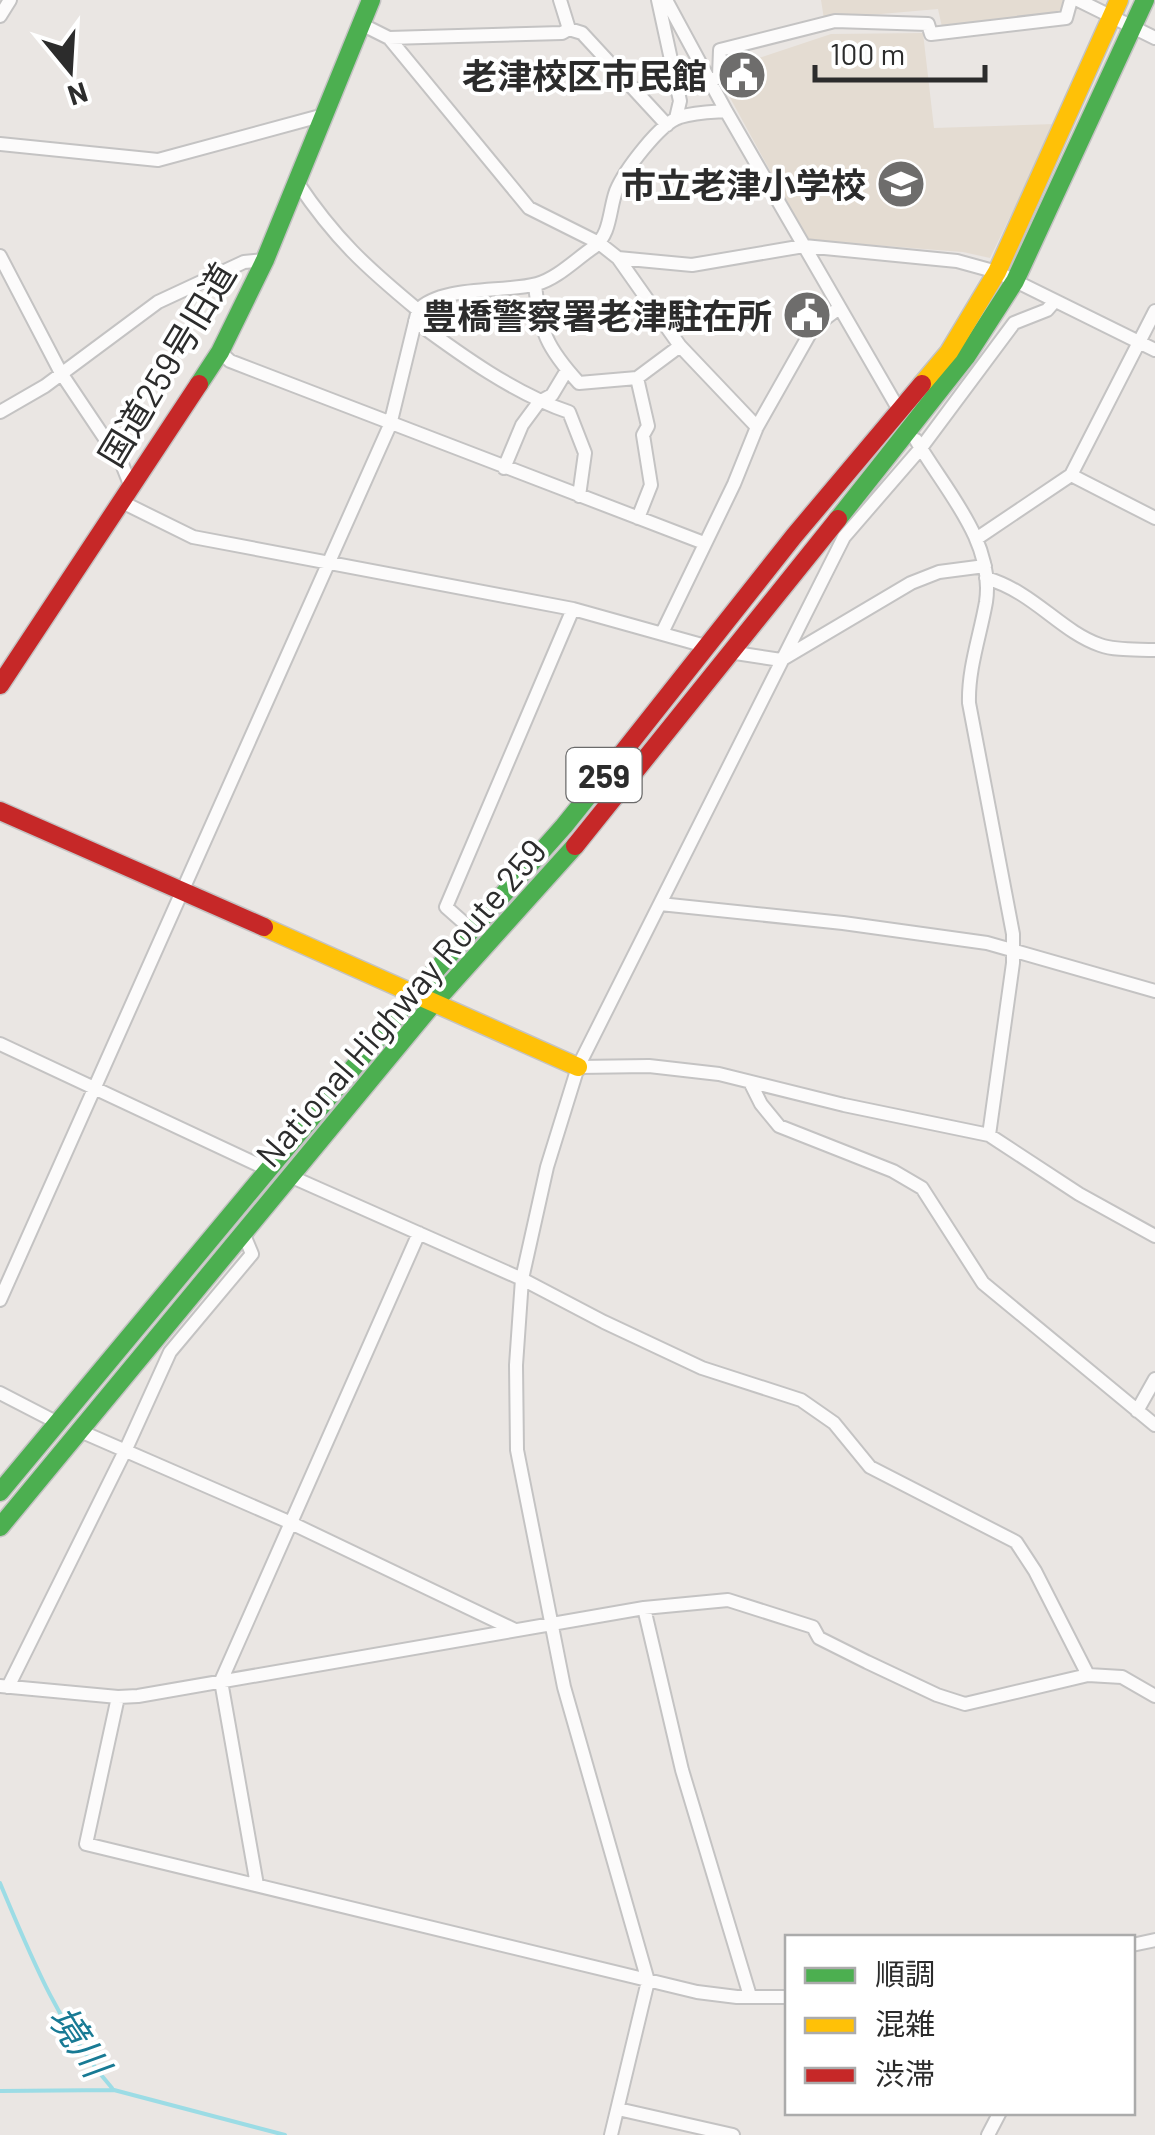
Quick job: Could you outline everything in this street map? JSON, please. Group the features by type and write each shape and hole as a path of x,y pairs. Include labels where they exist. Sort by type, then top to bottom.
{"main road":[{"name":"国道259号旧道","path":"0,686 220,352 265,260 371,0"},
{"name":"National Highway Route 259","path":"0,1492 413,996 564,826 794,536 948,352 996,272 1120,0"},
{"name":"National Highway Route 259","path":"0,1527 432,1005 573,849 734,653 966,357 1015,281 1145,0"},
{"path":"0,811 182,888 432,1005 578,1067"}],"street":[{"path":"0,16 10,0"},
{"path":"560,0 569,30"},
{"path":"0,1300 390,425 417,315 424,304 442,298 535,285 554,277 599,243 606,232 616,191 630,164 672,121 680,102 658,0"},
{"path":"666,0 895,403"},
{"path":"711,82 718,76 720,50 835,21 928,24 931,34 1066,18 1074,0 1155,38"},
{"path":"361,24 389,38 529,208 599,243 618,258 680,346 757,427"},
{"path":"389,38 569,30 582,34 672,121"},
{"path":"672,121 726,111"},
{"path":"0,144 158,160 324,115"},
{"path":"297,182 328,228 358,260 459,354 539,402 569,412 585,453 579,496"},
{"path":"618,258 692,265 804,246 957,261 996,272 1155,350"},
{"path":"0,256 61,373 122,464 127,494 193,537 573,609 734,653 781,660 910,582 939,572 986,572 1094,642 1105,647 1155,650"},
{"path":"0,412 158,302 244,262 265,260"},
{"path":"535,285 548,348 579,382 637,378 680,346"},
{"path":"611,2135 648,1981 564,1687 517,1450 516,1365 522,1278 546,1167 578,1067 844,537 1014,323 1048,310 1054,302"},
{"path":"662,634 757,427 813,328 839,308"},
{"path":"976,538 1071,475 1155,310"},
{"path":"220,352 230,361 390,425 704,543"},
{"path":"504,468 522,426 539,402 552,395 568,370"},
{"path":"637,378 648,426 642,435 650,485 638,518"},
{"path":"918,444 976,538 986,572 986,600 970,672 969,703 1013,949 989,1134"},
{"path":"1071,475 1155,518"},
{"path":"472,930 446,906 573,609"},
{"path":"660,904 842,922 1013,949 1155,991"},
{"path":"0,1044 267,1169"},
{"path":"578,1067 649,1066 719,1074 989,1134 1079,1194 1155,1236"},
{"path":"750,1082 779,1126 893,1171 922,1188 983,1282 1155,1424"},
{"path":"292,1177 522,1278 702,1368 800,1400 834,1423 870,1467 1016,1542 1088,1675"},
{"path":"257,1885 221,1681 419,1233"},
{"path":"244,1235 252,1254 170,1352 126,1449 4,1686 118,1697 396,1654 644,1608 728,1600 813,1628 819,1638 835,1646 937,1695 966,1704 1088,1675 1122,1678 1155,1696"},
{"path":"1137,1411 1155,1378"},
{"path":"0,1393 58,1422"},
{"path":"80,1430 289,1522 515,1630"},
{"path":"644,1608 682,1770 750,1996"},
{"path":"118,1697 86,1844 697,1992 785,1997"},
{"path":"618,2109 733,2135"}],"shaded area":[{"path":"821,0 1063,0 1060,12 942,27 938,9 824,19"},
{"name":"市立老津小学校","path":"923,33 934,128 1055,124 990,258 963,252 808,240 728,94 756,92 756,59 831,34"}],"waterway":[{"name":"境川","path":"0,1883 61,2016 112,2088"},
{"name":"境川","path":"0,2091 114,2090 285,2135"}],"traffic: fast":[{"path":"199,384 220,352 265,260 371,0"},
{"path":"838,519 966,357 1015,281 1145,0"},
{"path":"0,1492 413,996 605,775"},
{"path":"0,1527 432,1005 575,846"}],"traffic: slow":[{"path":"922,384 949,352 997,272 1119,0"},
{"path":"264,927 578,1067"}],"traffic: jam":[{"path":"0,685 199,384"},
{"path":"605,775 794,536 922,384"},
{"path":"575,846 838,519"},
{"path":"0,811 264,927"}],"place":[{"name":"老津校区市民館","path":"742,75"},
{"name":"市立老津小学校","path":"901,184"},
{"name":"豊橋警察署老津駐在所","path":"807,315"}]}
